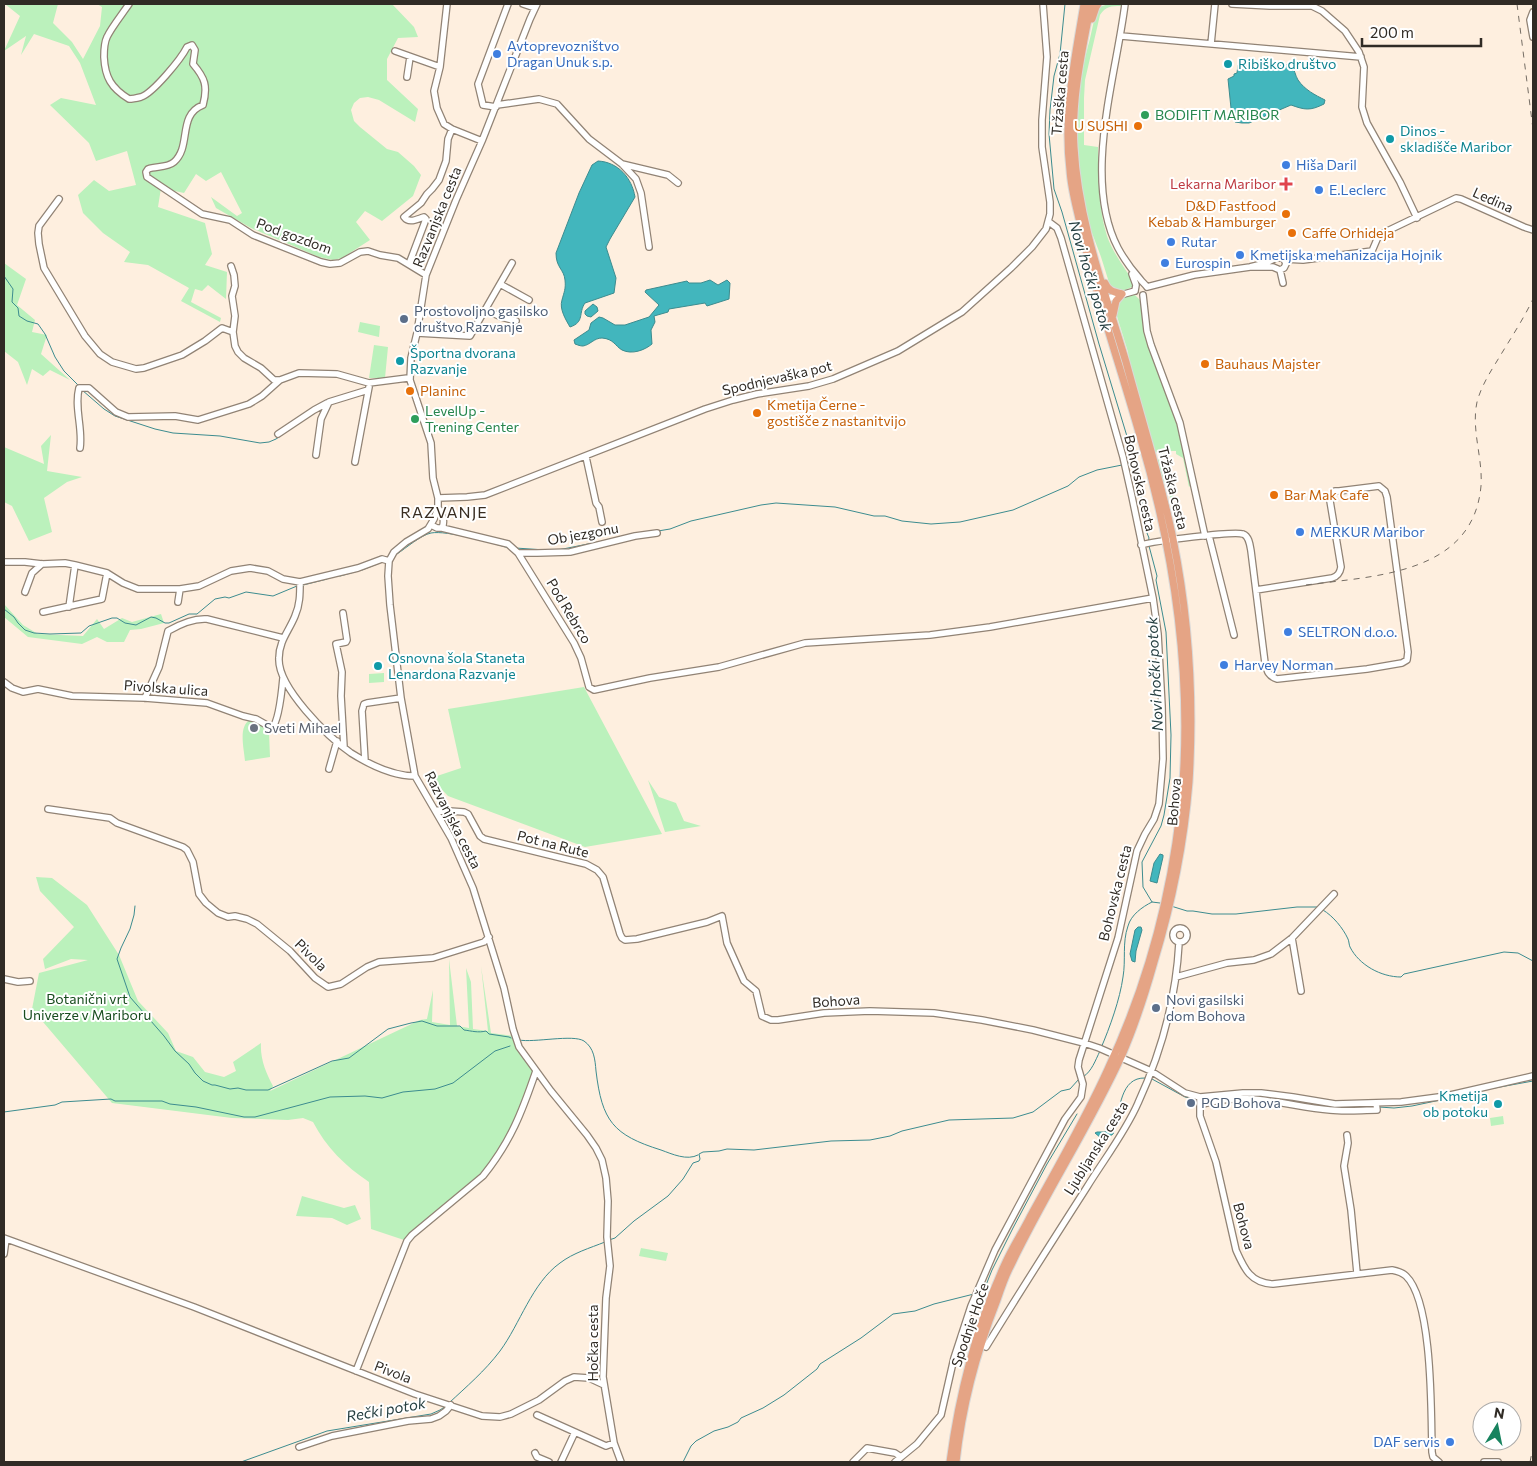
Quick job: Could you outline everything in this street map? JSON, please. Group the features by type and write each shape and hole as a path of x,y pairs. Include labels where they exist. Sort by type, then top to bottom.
{"main road":[{"name":"Tržaška cesta","path":"1084,4 1070,90 1068,122 1070,173 1084,246 1103,300 1169,540"},
{"name":"Tržaška cesta","path":"1091,4 1076,90 1073,124 1076,171 1086,228 1098,268 1103,300 1112,318 1145,433 1169,540"},
{"path":"1087,30 1098,4"},
{"path":"1098,268 1103,274 1107,288 1122,294 1116,301 1112,318"},
{"name":"Bohova","path":"1040,1205 1110,1064 1117,1056 1142,1003 1168,900 1181,804 1185,726 1182,646 1169,540"},
{"name":"Spodnje Hoče","path":"950,1462 954,1427 964,1382 986,1312 1005,1264 1040,1205"},
{"name":"Spodnje Hoče","path":"956,1462 960,1428 969,1383 991,1314 1010,1267 1040,1205"}],"street":[{"name":"Pod gozdom","path":"129,4 106,37 104,47 105,71 113,86 129,99 142,97 152,90 182,56 187,47 192,45 194,50 193,64 203,76 206,94 203,105 197,108 189,117 180,155 173,163 148,169 146,172 148,177 202,214 230,220 253,235 321,262 330,264 340,263 360,252 368,251 398,258 426,275"},
{"path":"447,4 440,67 434,91 437,108 444,124 452,130 482,142"},
{"path":"508,4 478,84 483,105 497,106 539,99 557,104 589,139 622,164 636,179 642,193 649,247"},
{"path":"523,4 536,6"},
{"path":"1043,4 1047,57 1042,147 1050,202 1049,222"},
{"path":"1125,4 1121,36 1103,131 1102,180 1110,228 1117,247 1129,267 1148,291 1143,295 1139,295 1129,267"},
{"path":"1211,44 1215,4"},
{"path":"1103,300 1145,285 1194,275 1273,267 1303,260 1372,251 1381,234 1416,218 1400,182 1369,129 1363,114 1364,67 1361,57 1345,31 1318,8 1306,5 1232,4"},
{"name":"Razvanjska cesta","path":"431,525 438,508 438,498 433,478 431,443 409,379 426,275 497,106 536,6"},
{"path":"1533,12 1530,20 1533,37"},
{"path":"1121,36 1361,57"},
{"path":"395,51 440,67"},
{"path":"408,77 410,56"},
{"path":"409,264 426,219 424,216 410,221 404,218 421,203 441,175 448,155 448,139 452,130"},
{"path":"622,164 668,175 678,184"},
{"name":"Ledina","path":"1416,218 1450,200 1459,198 1533,230"},
{"path":"59,199 40,226 38,233 44,268 85,336 100,354 112,362 136,369 144,368 182,355 206,341 222,328 232,332"},
{"name":"Spodnjevaška pot","path":"438,498 485,495 705,409 757,394 810,386 833,379 898,351 962,312 1032,247 1049,222"},
{"name":"Bohovska cesta","path":"895,1462 917,1444 941,1415 954,1358 971,1306 995,1250 1065,1119 1081,1097 1083,1084 1079,1060 1118,938 1137,851 1154,819 1159,804 1163,759 1158,634 1143,544 1124,464 1061,238 1057,228 1049,222"},
{"path":"1250,268 1278,257 1283,265 1282,283"},
{"path":"1273,260 1273,267"},
{"path":"417,333 470,336 512,263"},
{"path":"230,266 234,275 235,286 232,296 235,316 232,332 235,346 244,358 261,368 274,380 280,380 299,373 337,374 369,383 409,379"},
{"path":"500,284 529,300"},
{"name":"Tržaška cesta","path":"1143,295 1147,331 1180,424 1207,536 1234,635"},
{"path":"486,310 516,321"},
{"path":"80,448 81,439 77,402 81,388 89,388 116,412 128,417 176,416 198,420 249,404 262,396 280,380"},
{"path":"355,462 369,383"},
{"path":"278,434 329,402 368,390"},
{"path":"316,455 321,419 329,402"},
{"path":"586,457 602,522"},
{"path":"1379,486 1385,491 1387,497 1408,652 1407,660 1402,663 1367,669 1274,678 1267,672 1265,663 1256,590 1332,578 1338,575 1341,567 1330,501 1331,495 1339,490 1379,486"},
{"name":"Razvanjska cesta","path":"438,508 444,521 442,528"},
{"path":"4,562 75,564 107,572 123,584 138,589 180,589 199,586 231,572 250,568 268,571 283,578 300,582 358,568 382,559 389,561 394,552 431,525 442,528"},
{"name":"Ob jezgonu","path":"442,528 514,549 544,554 570,552 635,536 657,533"},
{"name":"Tržaška cesta","path":"1143,544 1241,533 1246,536 1250,544 1256,590"},
{"name":"Pod Rebrco","path":"514,549 574,643 581,658 589,688 597,690 650,678 720,667 805,643 930,635 1152,598"},
{"name":"Razvanjska cesta","path":"389,561 390,605 401,698 415,776 451,838 473,888 489,937"},
{"path":"25,592 32,573 42,564"},
{"path":"69,607 75,564"},
{"path":"43,612 102,599 107,572"},
{"path":"300,582 299,605 295,617 283,638 279,658 282,678 293,696 344,747 366,761 401,776 415,776"},
{"path":"178,602 180,589"},
{"path":"342,613 347,640 346,642 336,644 342,672 340,696 344,747"},
{"path":"145,698 159,668 168,631 183,624 195,619 207,619 283,638"},
{"name":"Pivolska ulica","path":"4,682 12,688 23,692 38,689 72,696 145,698 207,703 256,719 272,728 278,718 282,678"},
{"path":"366,761 362,707 367,702 401,698"},
{"path":"329,769 337,741"},
{"name":"Pivola","path":"48,809 110,818 117,823 183,847 193,862 199,894 206,904 218,913 228,917 235,916 257,924 290,951 315,978 328,987 341,984 378,962 433,958 484,942 489,937"},
{"name":"Pot na Rute","path":"435,810 464,812 468,814 482,838 582,862 597,870 603,877 617,926 622,938 625,940 637,939 707,922 722,916 726,943 744,981 756,991"},
{"path":"1176,977 1227,963 1264,957 1277,951 1334,894"},
{"path":"489,937 504,988 516,1041 536,1071"},
{"path":"1292,938 1301,991"},
{"name":"Ljubljanska cesta","path":"986,1347 1138,1105 1158,1052 1176,977 1179,942"},
{"path":"4,979 10,981 30,981"},
{"name":"Bohova","path":"756,991 762,1016 770,1020 852,1011 934,1014 1000,1023 1084,1042 1151,1071 1185,1093 1200,1100 1238,1093 1261,1093 1335,1104 1376,1105 1446,1096 1533,1076"},
{"name":"Pivola","path":"356,1371 407,1242 418,1230 483,1176 507,1142 518,1122 536,1071"},
{"name":"Hočka cesta","path":"536,1071 596,1148 602,1160 606,1178 608,1201 607,1240 610,1266 604,1333 604,1385 614,1443 621,1462"},
{"name":"Bohova","path":"1200,1100 1200,1116 1216,1162 1236,1250 1253,1278 1260,1282 1273,1284 1394,1270 1402,1272 1413,1286 1422,1308 1425,1324 1432,1404 1432,1452 1433,1457 1439,1462"},
{"path":"1347,1135 1348,1143 1344,1166 1351,1210 1357,1273"},
{"name":"Pivola","path":"4,1254 5,1238 194,1307 415,1394 482,1416 500,1417 512,1414 539,1400 565,1381 574,1378 589,1378 604,1385"},
{"path":"299,1447 332,1436 408,1421 431,1419 446,1411 450,1405"},
{"path":"537,1415 606,1446 614,1443"},
{"path":"561,1462 575,1432"},
{"path":"853,1462 867,1448 895,1453 901,1457"},
{"path":"536,1453 537,1457 549,1462"},
{"path":"1484,1462 1498,1462"}],"green space":[{"path":"5,4 58,4 53,23 72,42 83,59 100,26 102,7 97,4 392,4 414,27 418,37 398,38 387,59 387,80 418,109 415,122 379,100 368,97 360,98 354,103 351,110 354,121 360,127 387,149 398,152 421,175 413,196 382,221 365,211 356,222 370,240 342,258 333,260 319,257 251,228 216,208 211,197 237,216 242,213 221,172 206,181 196,174 184,193 161,188 158,207 205,223 212,254 205,265 227,272 226,299 208,285 202,291 195,289 191,302 221,318 220,322 181,301 189,288 148,265 124,262 130,252 103,233 83,213 78,195 94,180 109,191 136,185 127,151 96,161 89,143 50,105 61,98 96,105 80,63 69,46 34,34 21,55 26,36 4,51 20,16"},
{"path":"1121,4 1121,6 1109,7 1100,15 1085,80 1084,145 1098,147 1104,225 1112,248 1134,283 1132,287 1121,291 1110,286 1089,224 1082,192 1077,150 1078,109 1083,67 1097,11 1099,6"},
{"path":"4,263 26,279 17,305 35,320 32,332 47,335 41,354 70,380 50,370 43,376 32,369 27,385 18,362 4,351"},
{"path":"1135,295 1141,301 1148,345 1180,434 1191,485 1189,487 1183,458 1176,454 1176,451 1163,451 1163,455 1153,450 1116,313 1116,306 1124,296"},
{"path":"360,322 380,326 379,337 358,332"},
{"path":"374,345 388,347 385,378 369,378"},
{"path":"51,435 47,471 82,477 67,482 44,498 52,532 29,541 12,506 4,502 4,447 44,464 41,446"},
{"path":"1155,459 1162,460 1167,469 1172,486 1173,502 1159,473"},
{"path":"4,604 23,625 38,634 83,636 97,619 104,629 122,618 132,622 161,614 164,623 130,630 124,642 107,642 97,637 82,644 28,637 4,617"},
{"path":"384,673 384,682 369,683 369,674"},
{"path":"584,687 662,834 585,847 448,796 431,778 461,768 448,709"},
{"path":"250,720 262,724 265,730 269,732 270,757 245,761 243,732 246,723"},
{"path":"648,780 659,797 676,803 684,821 701,826 665,832"},
{"name":"Botanični vrt Univerze v Mariboru","path":"36,877 52,878 87,905 119,955 138,1001 168,1033 176,1051 193,1057 205,1072 224,1077 236,1071 233,1062 261,1043 261,1055 264,1066 273,1086 270,1091 420,1020 427,1019 433,990 432,1022 450,1025 449,959 457,1026 469,1028 466,968 471,982 473,1029 488,1031 481,966 491,1033 515,1036 536,1071 525,1103 489,1168 407,1241 371,1229 369,1182 337,1155 324,1140 313,1122 303,1118 288,1120 232,1118 112,1103 32,1009 39,973 88,960 71,959 45,969 43,959 74,927 40,891"},
{"path":"1503,1116 1504,1124 1491,1126 1490,1118"},
{"path":"302,1196 344,1208 355,1205 361,1219 347,1225 332,1218 296,1216"},
{"path":"641,1248 668,1253 666,1261 639,1256"}],"water":[{"path":"1243,60 1291,65 1301,84 1310,92 1325,100 1324,104 1308,109 1291,105 1249,123 1235,122 1232,118 1228,79 1237,73 1238,65"},
{"path":"598,161 612,164 623,172 631,184 635,197 606,247 616,278 614,293 585,303 578,323 570,327 561,307 565,280 557,262 556,253 579,193 592,165"},
{"path":"710,280 718,285 727,280 730,283 729,299 707,306 705,303 669,309 668,312 654,316 655,322 651,330 652,344 646,348 634,352 626,351 609,340 602,338 583,346 575,344 574,340 589,330 591,323 599,317 615,325 625,325 649,317 659,305 645,292 646,290 687,281 689,283 701,283"},
{"path":"593,304 597,307 598,311 591,317 587,316 585,311"},
{"path":"1160,854 1163,857 1157,883 1150,881 1154,863"},
{"path":"1141,927 1142,930 1135,962 1132,961 1130,954 1135,930"},
{"path":"1115,1128 1113,1134 1107,1138 1101,1138 1095,1133 1105,1132"}],"waterway":[{"name":"Novi hočki potok","path":"1065,4 1060,54 1054,76 1050,110 1049,134 1054,189 1136,466 1149,538 1148,542"},
{"path":"4,276 13,289 12,302 18,308 19,316 27,321 38,324 64,371 79,386"},
{"path":"82,390 115,416 155,429 173,433 220,436 260,443 276,439 316,412"},
{"path":"1126,464 1134,462"},
{"path":"658,531 670,529 691,521 776,503 835,507 902,521 931,524 960,522 1013,510 1068,486 1079,477 1097,470 1122,465"},
{"path":"397,554 423,536 431,533 448,533 509,548"},
{"path":"558,550 603,541"},
{"name":"Novi hočki potok","path":"1149,546 1157,576 1156,580 1166,632 1171,735 1170,778 1164,815 1161,826 1142,862 1143,887 1152,902 1160,903"},
{"path":"515,548 546,550"},
{"path":"362,570 380,563"},
{"path":"340,576 358,571"},
{"path":"329,578 337,576"},
{"path":"303,585 327,579"},
{"path":"4,609 25,630 34,633 81,633 89,626 112,618 136,625 151,617 169,623 189,614 197,614 215,599 229,598 246,592 273,596 297,586"},
{"path":"1101,1048 1122,986 1125,939 1128,926 1137,912 1152,902"},
{"path":"135,906 130,929 117,959 130,997 195,1073 203,1081 212,1085 230,1089 268,1090 332,1061 349,1058 388,1029 422,1021 437,1026 460,1026 464,1030 486,1031 489,1034 511,1038"},
{"name":"Novi hočki potok","path":"1171,906 1187,911 1212,914 1236,914 1297,907 1317,907"},
{"name":"Novi hočki potok","path":"1323,910 1341,927 1350,947 1359,959 1371,969 1386,975 1401,977 1404,974 1504,952 1518,953 1533,961"},
{"path":"519,1040 571,1038 584,1041 590,1047 593,1054 602,1102 613,1124 621,1132 645,1144 680,1156 694,1157 698,1155"},
{"path":"4,1112 55,1105 62,1102 111,1099 115,1101 162,1101 244,1117 255,1117 330,1097 365,1096 382,1098 403,1092 435,1089 453,1083 495,1051 510,1046"},
{"path":"1083,1077 1091,1069 1100,1051"},
{"path":"1115,1128 1122,1096 1126,1089 1130,1083 1137,1079 1145,1078"},
{"path":"609,1240 615,1238 634,1221 668,1196 683,1179 693,1163 699,1161 699,1154 703,1152 727,1149 754,1150 831,1141 870,1140 949,1120 1013,1118 1033,1112 1061,1091 1070,1089 1079,1079"},
{"path":"1152,1079 1185,1097 1199,1100"},
{"path":"1489,1089 1533,1081"},
{"path":"1379,1107 1412,1106 1464,1095"},
{"path":"1255,1097 1276,1098 1315,1106"},
{"path":"979,1293 984,1290 1013,1228 1047,1164 1077,1114"},
{"name":"Rečki potok","path":"449,1403 482,1372 500,1351 534,1293 550,1271 570,1256 605,1242"},
{"path":"683,1462 691,1446 696,1441 714,1431 738,1422 741,1418 763,1408 784,1395 817,1369 820,1364 861,1338 893,1314 915,1311 974,1294"},
{"name":"Rečki potok","path":"241,1462 327,1431 431,1414 446,1406"}],"railway":[{"path":"1517,4 1533,129"},
{"path":"1306,585 1389,573 1416,566 1440,554 1460,538 1474,515 1481,486 1475,423 1477,402 1488,376 1533,299"},
{"path":"1530,1462 1533,1447"}],"place":[{"name":"Avtoprevozništvo Dragan Unuk s.p.","path":"497,54"},
{"name":"Ribiško društvo","path":"1228,64"},
{"name":"BODIFIT MARIBOR","path":"1145,115"},
{"name":"U SUSHI","path":"1138,126"},
{"name":"Dinos - skladišče Maribor","path":"1390,139"},
{"name":"Hiša Daril","path":"1286,165"},
{"name":"Lekarna Maribor","path":"1286,184"},
{"name":"E.Leclerc","path":"1319,190"},
{"name":"D&D Fastfood Kebab & Hamburger","path":"1286,214"},
{"name":"Caffe Orhideja","path":"1292,233"},
{"name":"Rutar","path":"1171,242"},
{"name":"Kmetijska mehanizacija Hojnik","path":"1240,255"},
{"name":"Eurospin","path":"1165,263"},
{"name":"Prostovoljno gasilsko društvo Razvanje","path":"404,319"},
{"name":"Športna dvorana Razvanje","path":"400,361"},
{"name":"Bauhaus Majster","path":"1205,364"},
{"name":"Planinc","path":"410,391"},
{"name":"Kmetija Černe - gostišče z nastanitvijo","path":"757,413"},
{"name":"LevelUp - Trening Center","path":"415,419"},
{"name":"Bar Mak Cafe","path":"1274,495"},
{"name":"MERKUR Maribor","path":"1300,532"},
{"name":"SELTRON d.o.o.","path":"1288,632"},
{"name":"Harvey Norman","path":"1224,665"},
{"name":"Osnovna šola Staneta Lenardona Razvanje","path":"378,666"},
{"name":"Sveti Mihael","path":"254,728"},
{"name":"Novi gasilski dom Bohova","path":"1156,1008"},
{"name":"PGD Bohova","path":"1191,1103"},
{"name":"Kmetija ob potoku","path":"1498,1104"},
{"name":"DAF servis","path":"1450,1442"}],"district":[{"name":"RAZVANJE","path":"444,512"}]}
